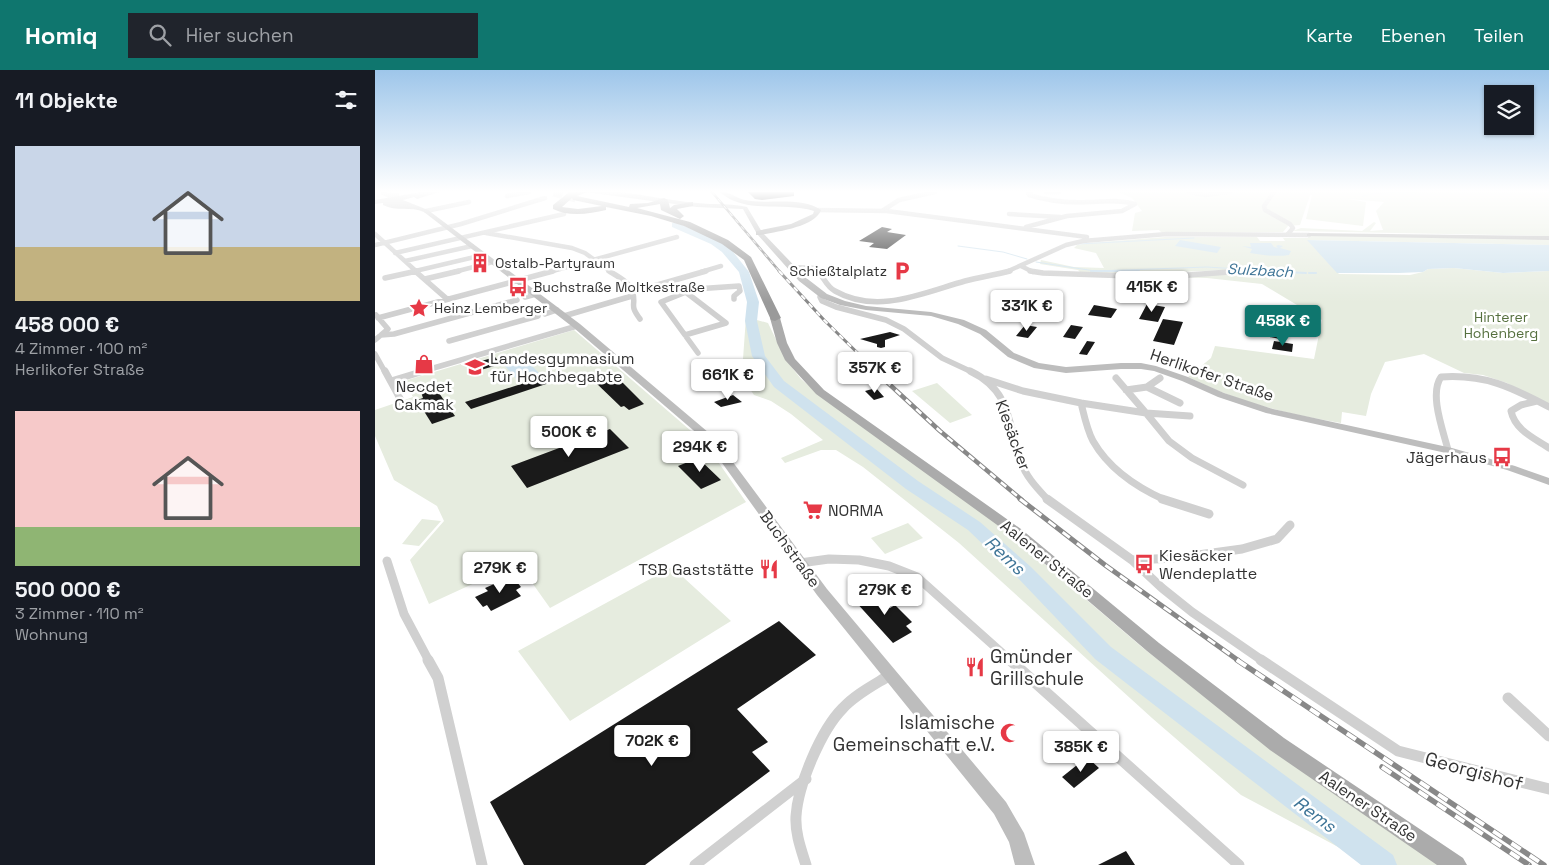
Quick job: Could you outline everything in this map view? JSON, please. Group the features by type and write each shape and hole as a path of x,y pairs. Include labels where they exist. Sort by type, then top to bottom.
{"highway":[{"path":"700,229 712,234 734,248 747,260 753,268 775,318"},
{"name":"Aalener Straße","path":"713,229 737,242 752,254 764,270 775,318"}],"main road":[{"path":"759,233 778,229"},
{"name":"Aalener Straße","path":"775,318 779,335 790,360 809,382 833,402 1016,532 1161,653 1277,744 1457,865"}],"street":[{"path":"375,245 386,244 439,229"},
{"name":"Buchstraße","path":"450,229 577,326 711,440 800,563 1000,808 1017,839 1025,865"},
{"path":"395,252 501,229"},
{"name":"Herlikofer Straße","path":"757,229 807,284 824,296 843,303 866,308 912,311 955,320 983,332 1011,355 1037,366 1066,370 1141,366 1165,371 1221,395 1270,412 1448,450 1549,482"},
{"path":"1017,229 1051,235 1099,239"},
{"path":"1288,234 1292,229"},
{"path":"486,233 572,248 583,252 629,285 632,294 632,308 640,319"},
{"path":"375,234 447,299"},
{"path":"791,267 816,268 828,286 845,296 874,302 890,302 905,300 1021,266 1066,245 1099,239 1198,234 1549,238"},
{"path":"375,340 388,329 377,316 677,237"},
{"path":"405,261 472,246"},
{"path":"385,278 483,255"},
{"path":"425,279 493,262"},
{"path":"564,316 651,286 721,266"},
{"path":"1021,266 1033,272 1043,273 1200,277 1229,272"},
{"path":"651,286 659,289 684,291 739,286 740,291 734,296 734,299"},
{"path":"684,291 661,302 698,353"},
{"path":"684,291 726,323 685,335"},
{"path":"525,297 536,294"},
{"name":"Kiesäcker","path":"824,296 820,297 822,301 829,304 886,320 904,329 942,358 984,378 999,395 1009,415 1021,464 1033,484 1050,502 1132,560 1162,588 1192,612 1398,751"},
{"path":"381,335 394,334 517,300"},
{"path":"545,314 557,310"},
{"path":"449,341 538,316"},
{"path":"391,381 577,326"},
{"path":"375,354 403,404"},
{"path":"1448,450 1435,395 1436,384 1441,377 1460,374 1485,377 1505,384 1549,408"},
{"path":"984,378 1023,391 1081,403 1146,413 1189,416"},
{"path":"1116,378 1169,441 1192,458 1243,485"},
{"path":"1126,390 1147,387 1160,378"},
{"path":"1147,387 1180,403"},
{"path":"1537,401 1516,407 1511,411 1511,416 1521,428 1549,448"},
{"path":"1081,403 1092,440 1113,467 1142,490 1165,500 1209,514"},
{"path":"1132,560 1177,558 1242,549 1277,539 1290,525"},
{"path":"800,563 815,559 867,561 890,566 917,577 1239,865"},
{"path":"387,561 404,614 438,678 482,865"},
{"path":"807,865 798,841 797,808 820,743 838,714 856,696 890,675"},
{"path":"1508,698 1549,736"},
{"name":"Georgishof","path":"1398,751 1549,789"},
{"path":"695,865 806,779"}],"green space":[{"path":"1132,229 1285,229 1283,232 1162,233 1159,230 1132,231"},
{"path":"1298,229 1549,229 1549,236 1292,231"},
{"name":"Hinterer Hohenberg","path":"1309,235 1549,239 1549,245 1308,240 1339,274 1410,275 1428,269 1454,268 1503,273 1549,271 1549,406 1507,383 1483,375 1464,373 1424,354 1385,362 1371,394 1366,416 1342,412 1341,423 1301,416 1263,406 1225,393 1188,377 1211,358 1215,346 1314,359 1322,320 1262,284 1207,278 1083,275 1078,270 1040,264 1041,260 1074,267 1104,268 1096,253 1074,248 1077,245 1089,243 1165,237 1257,237 1260,241 1285,241 1283,238 1308,238","holes":["1229,270 1232,273 1202,276 1125,274"]},
{"path":"1123,278 1164,280 1167,293 1124,291"},
{"path":"746,317 768,323 786,360 801,379 824,399 974,504 1143,648 1222,710 1444,865 1362,865 1340,848 1241,795 1152,718 959,543 863,467 836,450 821,450 785,463 781,458 823,440 791,414 771,401 754,395 732,363 743,359"},
{"path":"574,330 705,443 746,502 550,608 518,563 429,604 410,560 444,521 437,506 394,480 375,436 375,410 413,397 404,381"},
{"path":"937,383 972,415 950,423 912,391"},
{"path":"422,519 441,521 419,546 402,544"},
{"path":"908,523 923,538 885,554 871,538"},
{"path":"672,567 731,621 570,721 518,651"}],"water":[{"path":"1180,240 1221,247 1217,253 1175,246"},
{"path":"1307,240 1549,245 1549,271 1503,273 1454,268 1428,269 1423,272 1337,273"},
{"path":"1250,243 1271,243 1274,247 1278,248 1276,246 1278,245 1283,246 1280,248 1291,251 1289,255 1280,256 1250,253 1252,249 1242,246 1251,247"},
{"path":"525,359 540,374 518,381 504,365"}],"building":[{"path":"879,229 892,229 887,232 906,235 887,249 869,247 874,243 859,241"},
{"path":"1147,304 1165,307 1158,322 1139,319"},
{"path":"1094,305 1117,309 1111,318 1088,315"},
{"path":"1275,309 1284,310 1283,316 1287,317 1286,327 1282,326 1280,339 1260,335 1262,328 1273,329"},
{"path":"1163,319 1183,322 1174,345 1153,341"},
{"path":"1025,325 1037,327 1028,338 1016,336"},
{"path":"1071,325 1083,327 1075,339 1063,337"},
{"path":"890,332 900,335 885,340 885,347 881,348 877,347 877,344 860,339"},
{"path":"1087,341 1095,342 1087,355 1079,354"},
{"path":"1274,341 1293,344 1292,352 1272,349"},
{"path":"495,357 501,364 474,372 468,365"},
{"path":"608,372 620,383 622,382 644,404 629,410 624,406 621,407 595,382 598,381 594,377"},
{"path":"549,375 555,381 471,409 465,402"},
{"path":"426,384 434,394 439,393 455,416 432,424 417,400 423,398 419,386"},
{"path":"876,388 884,397 874,400 865,391"},
{"path":"733,395 742,402 721,407 714,402"},
{"path":"610,429 629,448 527,488 511,466"},
{"path":"698,458 721,480 701,489 678,466"},
{"path":"512,576 521,587 516,590 521,596 491,611 487,605 483,607 475,597 488,591 485,588"},
{"path":"874,591 890,608 895,605 912,622 906,626 912,632 893,643 854,600"},
{"path":"779,621 816,655 737,709 768,742 752,752 770,771 645,865 524,865 490,802"},
{"path":"1087,757 1099,768 1074,788 1062,777"},
{"path":"1126,851 1135,865 1098,865"}],"waterway":[{"name":"Rems","path":"684,229 714,242 726,250 744,272 753,302 751,321 759,356 779,384 912,485 974,526 1024,572 1103,653 1383,865"},
{"path":"1078,244 1194,238"},
{"name":"Sulzbach","path":"958,246 1003,252 1027,259"},
{"name":"Sulzbach","path":"1036,262 1095,271"},
{"name":"Sulzbach","path":"1095,271 1207,267 1286,272"},
{"name":"Sulzbach","path":"1095,271 1139,271"},
{"name":"Sulzbach","path":"1265,271 1306,273"},
{"name":"Sulzbach","path":"1309,273 1316,273"}],"railway":[{"path":"744,229 780,272"},
{"path":"779,271 824,320 877,372"},
{"path":"875,371 940,431 1022,500"},
{"path":"1020,499 1105,565 1239,661"},
{"path":"1237,660 1544,865"},
{"path":"1382,767 1529,865"}],"place":[{"name":"Ostalb-Partyraum","path":"480,263"},
{"name":"Schießtalplatz","path":"902,271"},
{"name":"Buchstraße Moltkestraße","path":"518,287"},
{"name":"Heinz Lemberger","path":"419,308"},
{"name":"Necdet Cakmak","path":"424,364"},
{"name":"Landesgymnasium für Hochbegabte","path":"475,367"},
{"name":"Jägerhaus","path":"1502,457"},
{"name":"NORMA","path":"813,510"},
{"name":"Kiesäcker Wendeplatte","path":"1144,564"},
{"name":"TSB Gaststätte","path":"769,569"},
{"name":"Gmünder Grillschule","path":"975,667"},
{"name":"Islamische Gemeinschaft e.V.","path":"1010,733"}]}
